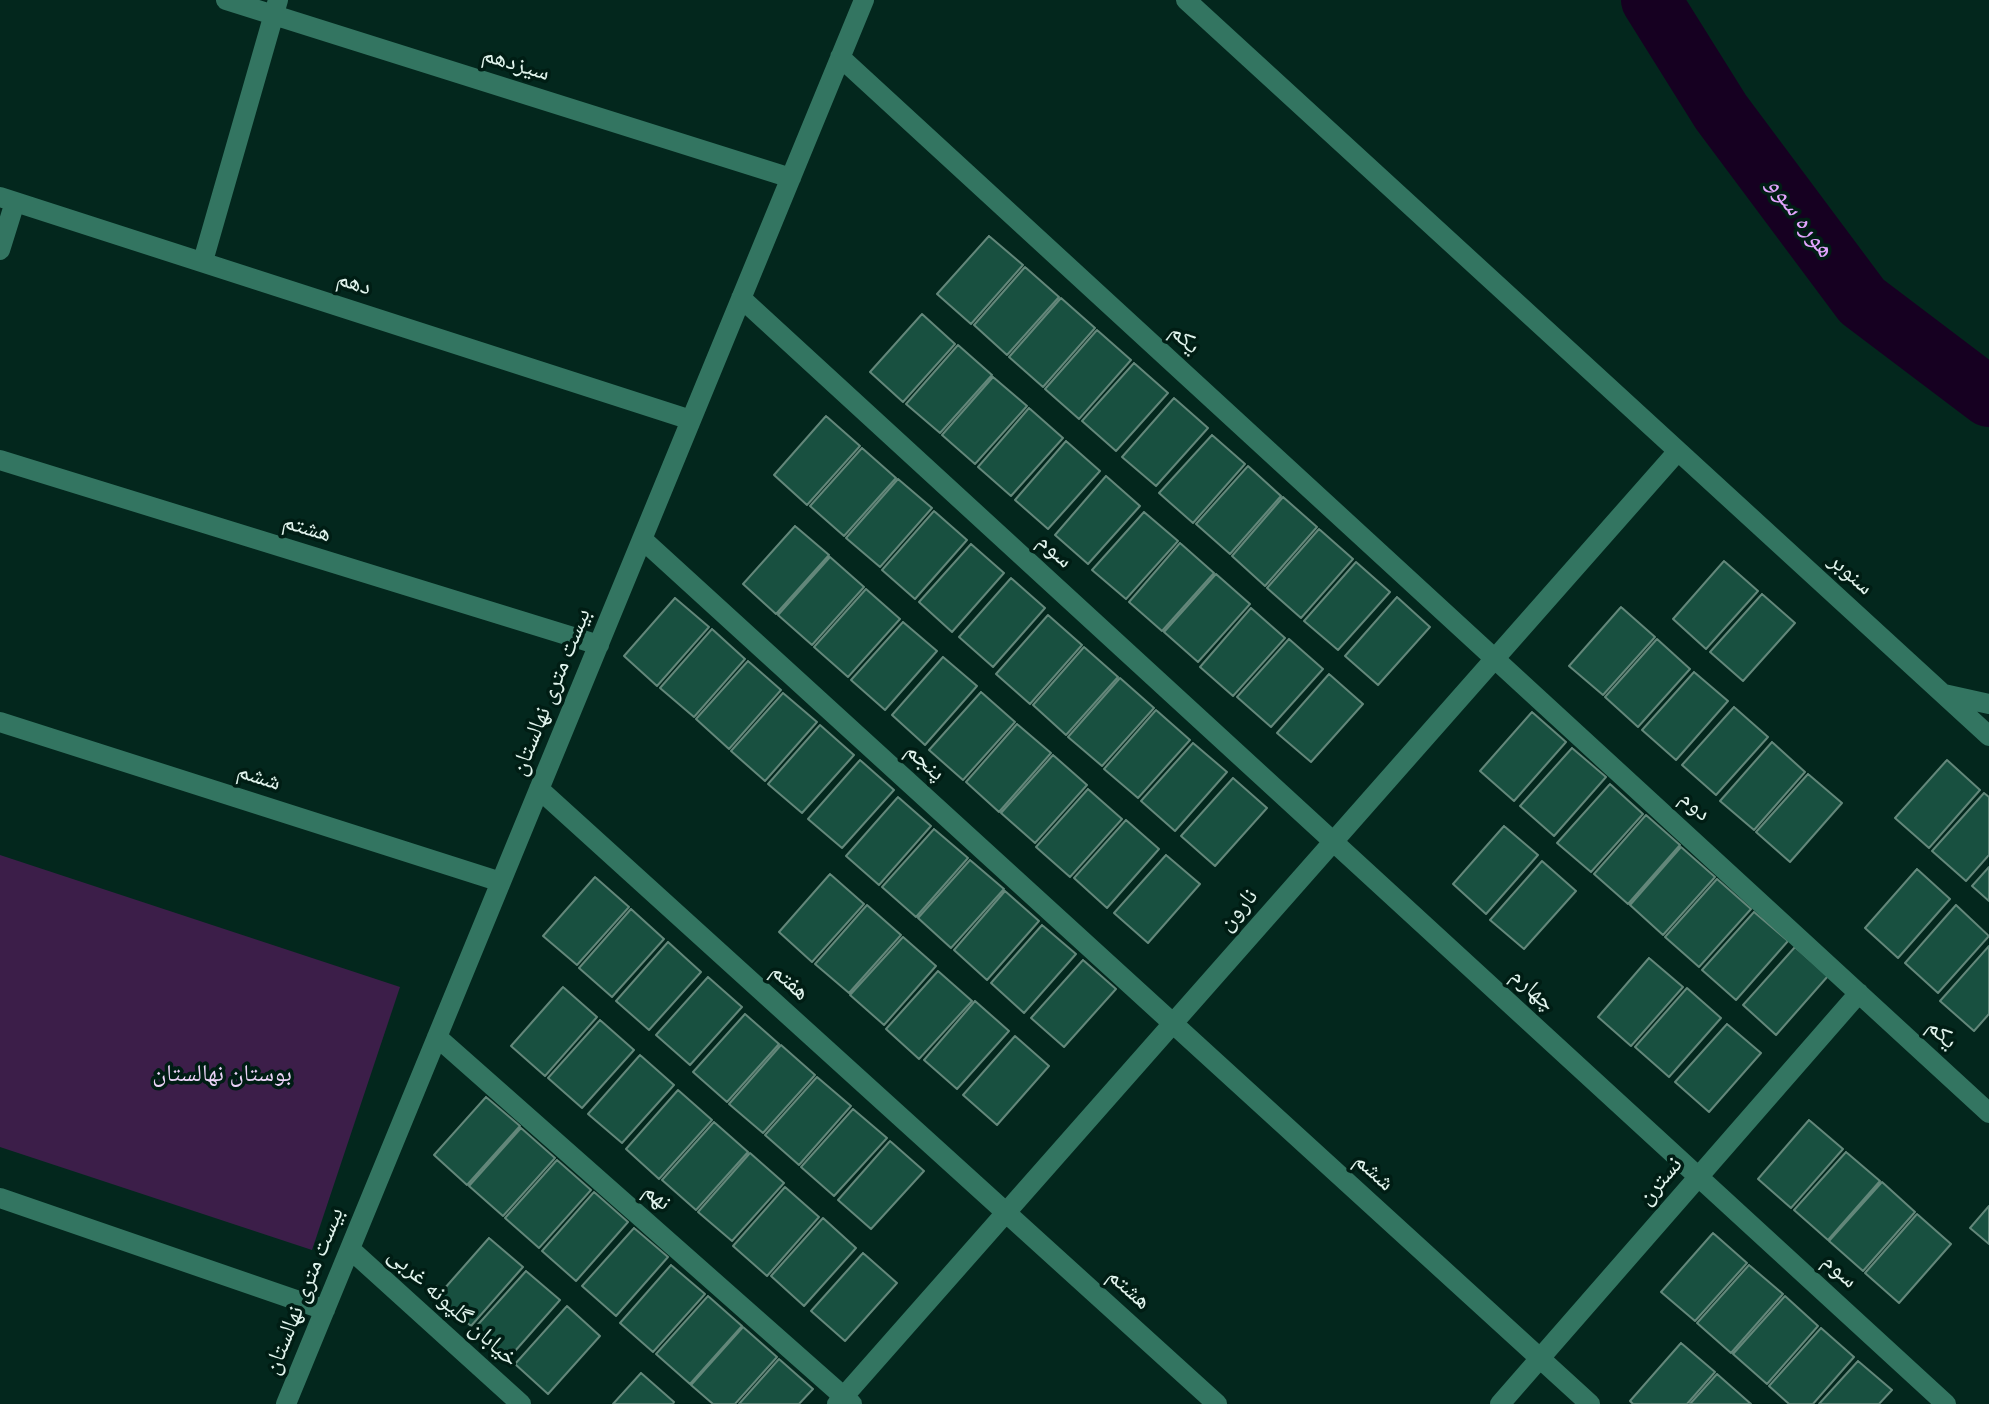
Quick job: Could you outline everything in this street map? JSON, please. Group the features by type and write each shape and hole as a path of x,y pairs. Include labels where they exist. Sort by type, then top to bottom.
{"street":[{"name":"سیزدهم","path":"226,0 275,8 791,178"},
{"name":"بیست متری نهالستان","path":"286,1404 864,0"},
{"name":"سنوبر","path":"1186,0 1989,736"},
{"path":"203,261 275,8"},
{"name":"یکم","path":"840,57 1495,658"},
{"path":"0,250 8,199"},
{"name":"دهم","path":"8,199 691,420"},
{"name":"سوم","path":"741,298 1333,842"},
{"name":"نارون","path":"844,1401 1678,451"},
{"name":"هشتم","path":"0,460 599,645"},
{"name":"پنجم","path":"642,539 1173,1024"},
{"name":"دوم","path":"1495,658 1859,993"},
{"path":"1944,694 1989,704"},
{"name":"ششم","path":"0,722 501,882"},
{"name":"هفتم","path":"539,789 1006,1213"},
{"name":"چهارم","path":"1333,842 1698,1177"},
{"name":"یکم","path":"1859,993 1989,1113"},
{"name":"نسترن","path":"1500,1404 1859,993"},
{"name":"ششم","path":"1173,1024 1540,1358"},
{"name":"نهم","path":"437,1037 844,1401"},
{"name":"سوم","path":"1698,1177 1946,1404"},
{"path":"0,1198 325,1310"},
{"name":"هشتم","path":"1006,1213 1217,1404"},
{"name":"خیابان گلپونه غربی","path":"350,1249 521,1404"},
{"path":"1540,1358 1590,1404"}],"green space":[{"name":"بوستان نهالستان","path":"0,855 400,987 312,1250 0,1147"}],"building":[{"path":"989,236 1023,265 971,324 937,294"},
{"path":"1025,267 1059,297 1007,355 974,325"},
{"path":"1061,298 1095,328 1043,387 1009,357"},
{"path":"922,314 955,344 903,402 870,372"},
{"path":"1097,330 1131,360 1079,419 1045,389"},
{"path":"958,345 992,375 940,433 906,404"},
{"path":"1134,363 1168,393 1116,451 1082,421"},
{"path":"993,377 1027,406 975,464 942,435"},
{"path":"1174,398 1208,428 1156,486 1122,457"},
{"path":"1029,408 1063,438 1011,496 978,467"},
{"path":"826,416 860,446 807,505 774,475"},
{"path":"1212,435 1245,464 1193,523 1159,493"},
{"path":"1066,441 1100,471 1048,529 1015,500"},
{"path":"862,448 896,478 844,536 810,506"},
{"path":"1248,466 1281,496 1230,554 1196,524"},
{"path":"1106,476 1140,506 1088,564 1055,535"},
{"path":"898,479 932,508 880,567 846,538"},
{"path":"1283,497 1317,527 1265,586 1232,556"},
{"path":"934,511 967,540 915,599 882,570"},
{"path":"1144,512 1178,541 1126,599 1092,570"},
{"path":"795,526 829,555 776,614 743,584"},
{"path":"1319,529 1353,559 1301,618 1267,588"},
{"path":"1180,543 1214,573 1162,631 1129,602"},
{"path":"971,544 1004,573 952,632 919,602"},
{"path":"830,557 864,587 812,645 778,615"},
{"path":"1724,561 1758,591 1706,649 1673,619"},
{"path":"1356,562 1390,592 1338,650 1304,621"},
{"path":"1216,574 1250,604 1198,662 1164,632"},
{"path":"1011,578 1045,608 993,667 959,637"},
{"path":"866,589 900,619 848,677 814,647"},
{"path":"1762,594 1795,623 1743,681 1710,652"},
{"path":"1397,597 1430,627 1378,685 1345,656"},
{"path":"675,598 709,627 657,686 624,656"},
{"path":"1621,607 1655,637 1603,695 1569,666"},
{"path":"1251,608 1285,638 1233,696 1200,667"},
{"path":"1048,615 1082,645 1030,704 996,674"},
{"path":"903,622 937,651 885,710 851,680"},
{"path":"712,629 745,659 694,717 660,688"},
{"path":"1289,639 1323,669 1271,727 1237,697"},
{"path":"1657,639 1690,669 1638,727 1605,697"},
{"path":"1084,647 1118,677 1066,735 1033,705"},
{"path":"943,657 977,686 925,745 892,715"},
{"path":"748,661 781,690 729,749 696,719"},
{"path":"1694,672 1728,701 1676,760 1642,730"},
{"path":"1329,674 1363,704 1311,762 1277,733"},
{"path":"1120,678 1154,708 1102,766 1068,737"},
{"path":"981,692 1015,722 963,780 929,750"},
{"path":"783,693 817,722 765,781 731,751"},
{"path":"1734,707 1768,737 1716,795 1682,765"},
{"path":"1156,710 1190,740 1138,798 1104,769"},
{"path":"1532,712 1566,742 1514,801 1480,771"},
{"path":"1017,724 1051,753 999,812 966,782"},
{"path":"820,725 854,755 802,813 768,784"},
{"path":"1772,742 1805,772 1754,830 1720,801"},
{"path":"1193,743 1227,772 1175,831 1141,801"},
{"path":"1572,748 1606,777 1554,836 1520,806"},
{"path":"1053,755 1087,785 1035,843 1001,813"},
{"path":"860,760 894,790 842,848 808,819"},
{"path":"1947,760 1980,790 1929,848 1895,818"},
{"path":"1808,774 1842,803 1790,862 1756,832"},
{"path":"1233,778 1267,808 1215,866 1181,836"},
{"path":"1610,784 1643,814 1591,872 1557,843"},
{"path":"1088,789 1122,819 1070,877 1036,847"},
{"path":"1984,793 1989,797 1989,855 1966,881 1932,851"},
{"path":"898,797 931,826 879,885 846,856"},
{"path":"1646,815 1680,845 1628,904 1594,874"},
{"path":"1126,820 1159,849 1107,908 1074,878"},
{"path":"1504,826 1538,855 1486,914 1453,884"},
{"path":"934,829 968,858 916,917 882,887"},
{"path":"1681,847 1715,877 1663,935 1630,905"},
{"path":"1166,855 1200,884 1148,943 1114,913"},
{"path":"970,860 1004,889 951,948 918,918"},
{"path":"1542,861 1576,891 1524,949 1490,920"},
{"path":"1989,867 1989,901 1972,886"},
{"path":"1917,869 1950,899 1898,958 1865,928"},
{"path":"830,874 864,904 812,962 779,932"},
{"path":"595,877 629,907 577,965 543,936"},
{"path":"1717,879 1751,909 1699,967 1665,937"},
{"path":"1005,891 1039,921 987,980 954,950"},
{"path":"867,905 901,935 849,993 815,964"},
{"path":"1956,905 1989,936 1938,993 1905,963"},
{"path":"631,909 664,939 612,997 579,968"},
{"path":"1754,912 1788,941 1736,1000 1702,970"},
{"path":"1042,925 1076,954 1024,1013 991,983"},
{"path":"903,937 936,966 884,1025 850,995"},
{"path":"668,942 701,972 649,1030 616,1001"},
{"path":"1989,946 1989,1014 1974,1031 1940,1001"},
{"path":"1795,947 1828,976 1776,1035 1743,1005"},
{"path":"1649,958 1683,987 1631,1046 1598,1017"},
{"path":"1083,960 1116,989 1064,1047 1031,1018"},
{"path":"938,971 972,1001 919,1059 886,1029"},
{"path":"708,977 742,1007 690,1065 656,1035"},
{"path":"563,987 597,1017 545,1076 511,1046"},
{"path":"1687,988 1721,1018 1669,1077 1635,1047"},
{"path":"975,1001 1009,1031 957,1089 924,1060"},
{"path":"745,1014 779,1044 727,1102 693,1072"},
{"path":"600,1020 634,1050 582,1108 548,1078"},
{"path":"1727,1024 1761,1053 1709,1112 1675,1082"},
{"path":"1015,1036 1049,1066 997,1125 963,1095"},
{"path":"781,1045 815,1075 763,1133 729,1104"},
{"path":"640,1055 674,1085 622,1143 588,1114"},
{"path":"817,1077 851,1106 799,1165 765,1135"},
{"path":"678,1090 712,1120 659,1179 626,1149"},
{"path":"486,1097 520,1126 467,1185 434,1155"},
{"path":"853,1109 887,1138 834,1196 801,1167"},
{"path":"1809,1120 1843,1149 1791,1208 1758,1179"},
{"path":"714,1122 748,1152 696,1210 662,1180"},
{"path":"521,1128 555,1158 503,1216 469,1186"},
{"path":"890,1141 924,1171 871,1229 838,1200"},
{"path":"1846,1152 1880,1181 1828,1240 1794,1210"},
{"path":"750,1153 784,1183 732,1241 698,1212"},
{"path":"557,1160 591,1190 539,1248 505,1218"},
{"path":"1882,1182 1915,1212 1863,1271 1829,1241"},
{"path":"785,1187 819,1217 767,1276 733,1246"},
{"path":"594,1192 628,1222 576,1281 542,1251"},
{"path":"1989,1206 1989,1244 1970,1228"},
{"path":"1917,1214 1951,1244 1899,1303 1865,1273"},
{"path":"823,1218 856,1248 804,1306 771,1276"},
{"path":"634,1228 668,1257 616,1316 582,1286"},
{"path":"1713,1233 1747,1263 1695,1321 1661,1292"},
{"path":"489,1238 523,1267 471,1326 437,1297"},
{"path":"863,1253 897,1283 845,1341 811,1311"},
{"path":"671,1265 705,1294 653,1352 620,1323"},
{"path":"1749,1265 1783,1294 1731,1353 1697,1323"},
{"path":"526,1271 560,1300 508,1359 474,1329"},
{"path":"708,1296 742,1326 690,1384 656,1354"},
{"path":"1785,1296 1818,1326 1767,1384 1733,1354"},
{"path":"567,1306 600,1336 548,1394 515,1364"},
{"path":"743,1327 777,1357 735,1404 713,1404 691,1385"},
{"path":"1821,1328 1854,1357 1813,1404 1789,1404 1769,1386"},
{"path":"1681,1343 1715,1372 1687,1404 1633,1404 1630,1401"},
{"path":"779,1359 813,1389 799,1404 739,1404"},
{"path":"1858,1361 1892,1390 1879,1404 1819,1404"},
{"path":"641,1373 674,1402 673,1404 613,1404"},
{"path":"1717,1374 1751,1404 1690,1404"}],"waterway":[{"name":"هوره سوو","path":"1651,0 1721,112 1862,301 1989,397"}]}
